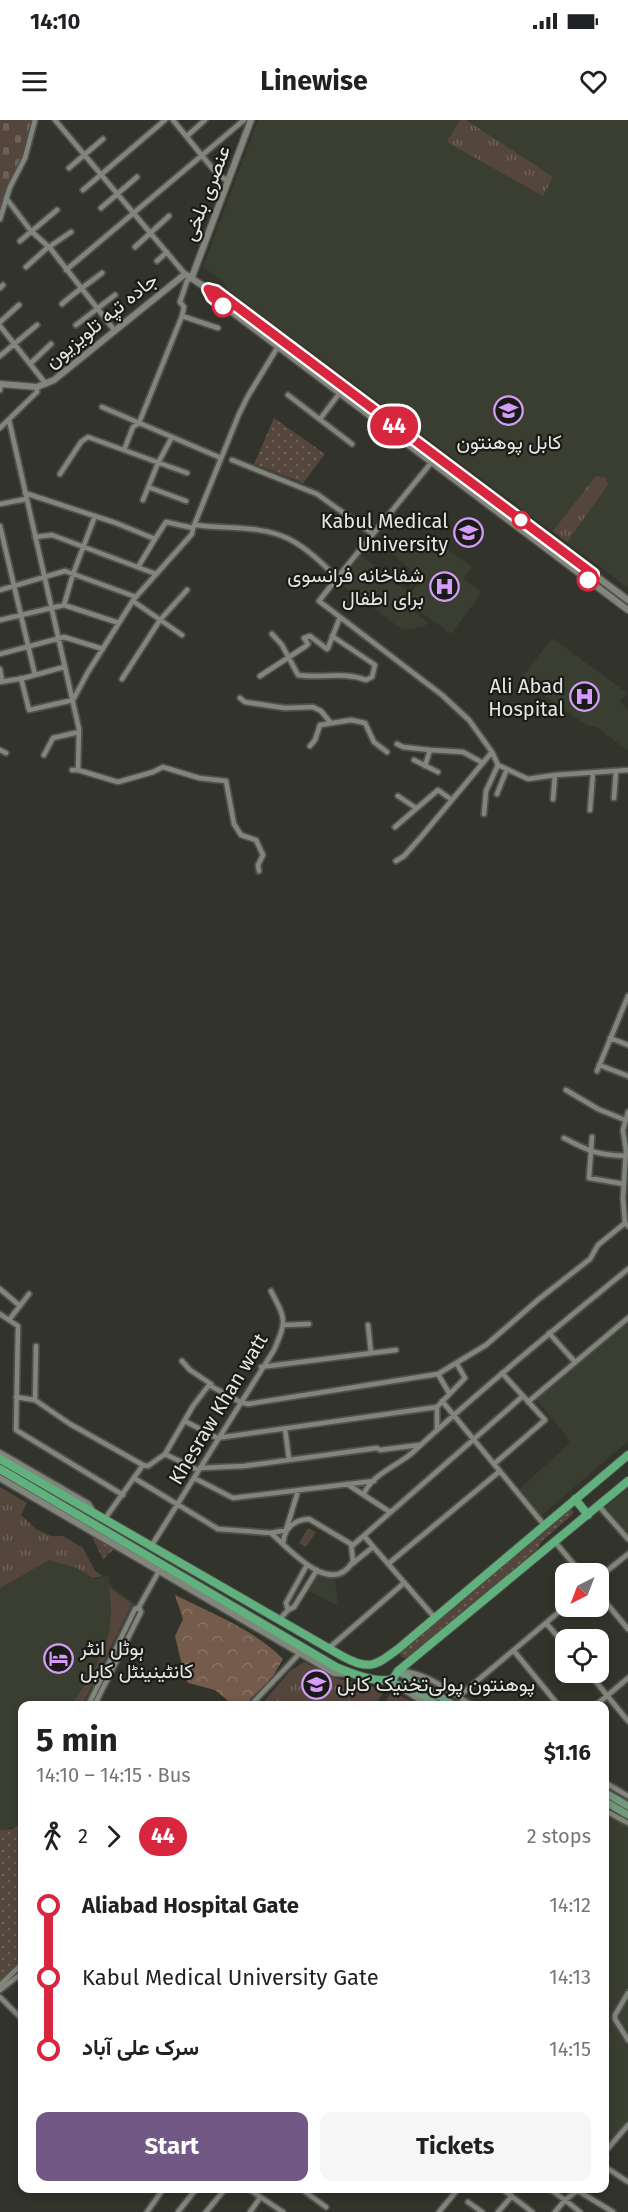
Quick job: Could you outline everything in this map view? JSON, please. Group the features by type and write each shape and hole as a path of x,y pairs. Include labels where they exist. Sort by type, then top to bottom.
{"main road":[{"path":"0,1459 328,1648 359,1664 377,1664 628,1455"},
{"path":"0,1468 64,1511 141,1557 336,1667 357,1675 410,1688 432,1701"},
{"path":"387,1681 393,1679 399,1671 628,1481"},
{"path":"575,1499 588,1515"},
{"path":"385,1659 395,1661 399,1671 447,1701"},
{"path":"377,1664 376,1673 387,1681"},
{"path":"609,1795 628,1806"},
{"path":"609,1804 628,1815"}],"street":[{"path":"0,219 6,198 25,158 35,120"},
{"path":"55,120 185,274 208,289 216,291 628,600"},
{"path":"82,190 165,120"},
{"path":"173,120 217,174 228,181"},
{"path":"187,136 205,120"},
{"path":"66,270 244,120"},
{"name":"عنصری بلخی","path":"192,277 251,120"},
{"path":"69,168 103,139"},
{"path":"101,208 137,177"},
{"path":"6,198 31,231 50,248 115,331"},
{"path":"20,241 57,210"},
{"path":"135,247 169,216"},
{"path":"26,267 71,232"},
{"path":"157,261 167,252"},
{"path":"62,304 102,273"},
{"name":"جاده تپه تلویزیون","path":"0,386 37,387 54,380 185,274"},
{"path":"123,450 133,427 139,423 182,316 184,307 180,302 187,281 192,277"},
{"path":"208,289 212,297 628,610"},
{"path":"76,325 115,294"},
{"path":"19,305 0,324 46,384"},
{"path":"182,316 218,328"},
{"path":"0,356 37,325"},
{"path":"21,678 29,710 73,700 134,599 192,534 248,396 282,341"},
{"path":"31,363 51,344"},
{"path":"0,428 37,392 37,387"},
{"path":"320,419 339,394"},
{"path":"288,395 352,444"},
{"path":"102,407 221,458"},
{"path":"9,420 57,640 73,700 79,732 75,770 118,782 163,767 199,778 226,781 234,824 241,835 256,840 263,855 258,865 259,871"},
{"path":"383,427 388,420"},
{"path":"60,474 81,442 88,437 187,473"},
{"path":"143,500 158,463 172,437"},
{"path":"232,460 317,494 373,534"},
{"path":"431,463 319,600 442,695 469,720 492,752 498,765 507,770 528,779 628,770"},
{"path":"148,487 186,501"},
{"path":"0,504 25,496 95,516 155,539"},
{"path":"64,605 95,516"},
{"path":"516,526 520,520"},
{"path":"138,567 166,522 194,527 241,528 283,537 315,558 338,578"},
{"path":"0,526 35,675"},
{"path":"35,537 52,535 156,574"},
{"path":"0,590 65,572 134,599 182,635"},
{"path":"588,580 593,574"},
{"path":"122,679 160,620 187,591"},
{"path":"0,620 64,605 119,623"},
{"path":"260,676 308,644 304,638 310,636 327,650 340,617"},
{"path":"272,634 290,657 298,675 312,678 333,674 357,676 366,680 372,678 375,665 332,636"},
{"path":"0,654 69,637 103,649"},
{"path":"0,669 1,682 64,667"},
{"path":"240,698 244,702 285,708 313,707 321,711 330,722"},
{"path":"310,746 315,740 318,727 330,722 351,720 365,723 374,742 387,752"},
{"path":"44,755 54,738 79,732"},
{"path":"397,744 403,747 466,753 483,763"},
{"path":"0,750 6,753"},
{"path":"425,766 430,750"},
{"path":"396,861 404,856 492,752"},
{"path":"414,760 438,772"},
{"path":"484,814 486,791 498,765"},
{"path":"497,794 507,770"},
{"path":"614,798 616,771"},
{"path":"590,810 593,773"},
{"path":"553,799 555,775"},
{"path":"395,827 439,789 452,800"},
{"path":"398,796 416,808"},
{"path":"597,1071 628,996"},
{"path":"621,1011 628,1014"},
{"path":"610,1038 628,1045"},
{"path":"599,1065 628,1076"},
{"path":"566,1089 598,1109 625,1120"},
{"path":"182,1361 190,1370 211,1384 240,1402 248,1404 438,1374 457,1364 486,1345 590,1259 598,1245 627,1225 622,1198 626,1156 623,1130 628,1112"},
{"path":"592,1137 589,1178 624,1184"},
{"path":"564,1138 591,1152 608,1156 626,1156"},
{"path":"364,1494 374,1481 407,1457 502,1373 628,1269"},
{"path":"0,1289 20,1306"},
{"path":"271,1291 281,1311 284,1327 309,1324"},
{"path":"9,1320 29,1294"},
{"path":"0,1314 18,1326 16,1430 123,1495"},
{"path":"528,1402 628,1318"},
{"path":"368,1325 371,1353"},
{"name":"Khesraw Khan watt","path":"152,1545 273,1350 284,1327"},
{"path":"549,1334 575,1362"},
{"path":"35,1400 36,1346"},
{"path":"261,1367 396,1350"},
{"path":"437,1430 437,1407 465,1378 457,1364"},
{"path":"494,1464 545,1420 502,1373"},
{"path":"438,1374 449,1393"},
{"path":"16,1397 35,1400 70,1424 148,1466 165,1454 193,1406 211,1384"},
{"path":"352,1546 523,1396"},
{"path":"442,1401 544,1526"},
{"path":"185,1421 217,1438 437,1407"},
{"path":"285,1428 289,1459"},
{"path":"165,1454 199,1469 244,1466 376,1448 380,1450 419,1445"},
{"path":"405,1447 407,1457"},
{"path":"0,1453 87,1504 95,1515"},
{"path":"104,1520 143,1465"},
{"path":"388,1564 501,1471"},
{"path":"0,1478 64,1511"},
{"path":"134,1478 218,1529 271,1533 286,1530 300,1520 309,1519 352,1546"},
{"path":"194,1478 233,1498 374,1481"},
{"path":"347,1484 390,1512"},
{"path":"284,1544 298,1491"},
{"path":"598,1505 628,1539"},
{"path":"271,1533 293,1555 307,1565 333,1575 341,1573 373,1548"},
{"path":"364,1536 435,1618"},
{"path":"555,1542 573,1563"},
{"path":"352,1546 352,1564"},
{"path":"609,1569 628,1554"},
{"path":"141,1557 159,1571 334,1674 357,1675"},
{"path":"288,1610 286,1603 307,1565"},
{"path":"279,1620 294,1607 317,1570"},
{"path":"96,1701 159,1571"},
{"path":"328,1648 404,1583"},
{"path":"609,1606 628,1629"},
{"path":"90,1701 135,1609 140,1607"},
{"path":"458,1696 555,1615"},
{"path":"546,1623 555,1633"},
{"path":"514,1651 556,1701"},
{"path":"255,1701 299,1654"},
{"path":"399,1671 413,1672 422,1676 466,1701"},
{"path":"601,1701 628,1678"},
{"path":"387,1681 421,1701"},
{"path":"597,1683 628,1721"},
{"path":"609,1785 628,1796"},
{"path":"609,1813 628,1823"},
{"path":"0,1983 18,1967"},
{"path":"0,1990 18,1976"},
{"path":"0,1983 8,1985"},
{"path":"628,1994 618,2009 615,2019 628,2040"},
{"path":"0,1997 18,2015"},
{"path":"609,2149 626,2132 628,2125"},
{"path":"609,2169 628,2182"},
{"path":"147,2212 160,2193"},
{"path":"178,2212 193,2193"},
{"path":"206,2212 222,2193"},
{"path":"254,2193 283,2212"},
{"path":"307,2193 326,2207"},
{"path":"439,2212 455,2193"},
{"path":"508,2193 532,2212"},
{"path":"555,2193 580,2212"},
{"path":"555,2212 574,2193"},
{"path":"586,2193 613,2212"},
{"path":"498,2212 512,2196"},
{"path":"250,2212 260,2198"},
{"path":"468,2202 482,2212"}],"shaded area":[{"name":"کابل پوهنتون","path":"258,120 628,120 628,588 228,290 223,281 203,267"},
{"name":"شفاخانه فرانسوی برای اطفال","path":"432,539 472,567 463,579 482,592 451,634 410,604 407,600 408,596 418,584 416,581 418,576 385,548 386,540"},
{"path":"360,555 406,590 403,603 428,622 424,627 403,630 339,583"},
{"name":"Ali Abad Hospital","path":"552,638 627,693 619,701 628,710 628,751 595,726 588,726 523,681 523,676"},
{"path":"628,1321 628,1441 541,1516 518,1490 570,1443 535,1398"},
{"path":"628,1488 628,1533 606,1507"},
{"name":"ہوٹل انٹر کانٹینینٹل کابل","path":"54,1560 77,1568 95,1579 108,1575 110,1585 139,1607 141,1612 96,1701 18,1701 18,1827 0,1830 0,1588 45,1561"},
{"path":"318,1574 335,1578 338,1606 307,1590"},
{"path":"609,1813 628,1823 628,1993 615,2015 628,2040 628,2125 609,2147"},
{"path":"628,2000 628,2035 618,2018"}],"green space":[{"path":"0,120 35,120 25,158 15,175 0,219"},
{"path":"460,120 466,120 553,177 543,196 447,142"},
{"path":"274,418 325,454 303,483 254,464"},
{"path":"596,476 606,478 608,485 567,542 553,531"},
{"path":"0,1487 27,1503 21,1515 36,1529 51,1536 63,1536 83,1548 95,1571 103,1576 93,1578 77,1568 49,1560 0,1588"},
{"path":"569,1509 573,1511 573,1514 542,1541 537,1550 407,1658 401,1657 400,1651"},
{"path":"308,1528 316,1532 306,1547 299,1543"},
{"path":"92,1537 115,1548 103,1559"},
{"path":"109,1587 132,1604 84,1701 74,1701 104,1650 111,1606"},
{"path":"175,1595 246,1631 283,1659 270,1681 249,1701 228,1701 215,1690 188,1683 185,1678 175,1636 183,1619"},
{"name":"پوهنتون پولی‌تخنیک کابل","path":"304,1662 335,1678 385,1690 378,1701 264,1701 290,1671"},
{"path":"392,1692 411,1701 386,1701"},
{"path":"18,1826 18,1976 8,1985 0,1983 0,1830 13,1829"}],"bus line":[{"name":"44","path":"223,306 212,297 208,289 216,291 593,574 588,580"}],"place":[{"name":"کابل پوهنتون","path":"509,411"},
{"name":"Kabul Medical University","path":"469,533"},
{"name":"شفاخانه فرانسوی برای اطفال","path":"445,587"},
{"name":"Ali Abad Hospital","path":"585,697"},
{"name":"ہوٹل انٹر کانٹینینٹل کابل","path":"59,1659"},
{"name":"پوهنتون پولی‌تخنیک کابل","path":"316,1684"}]}
